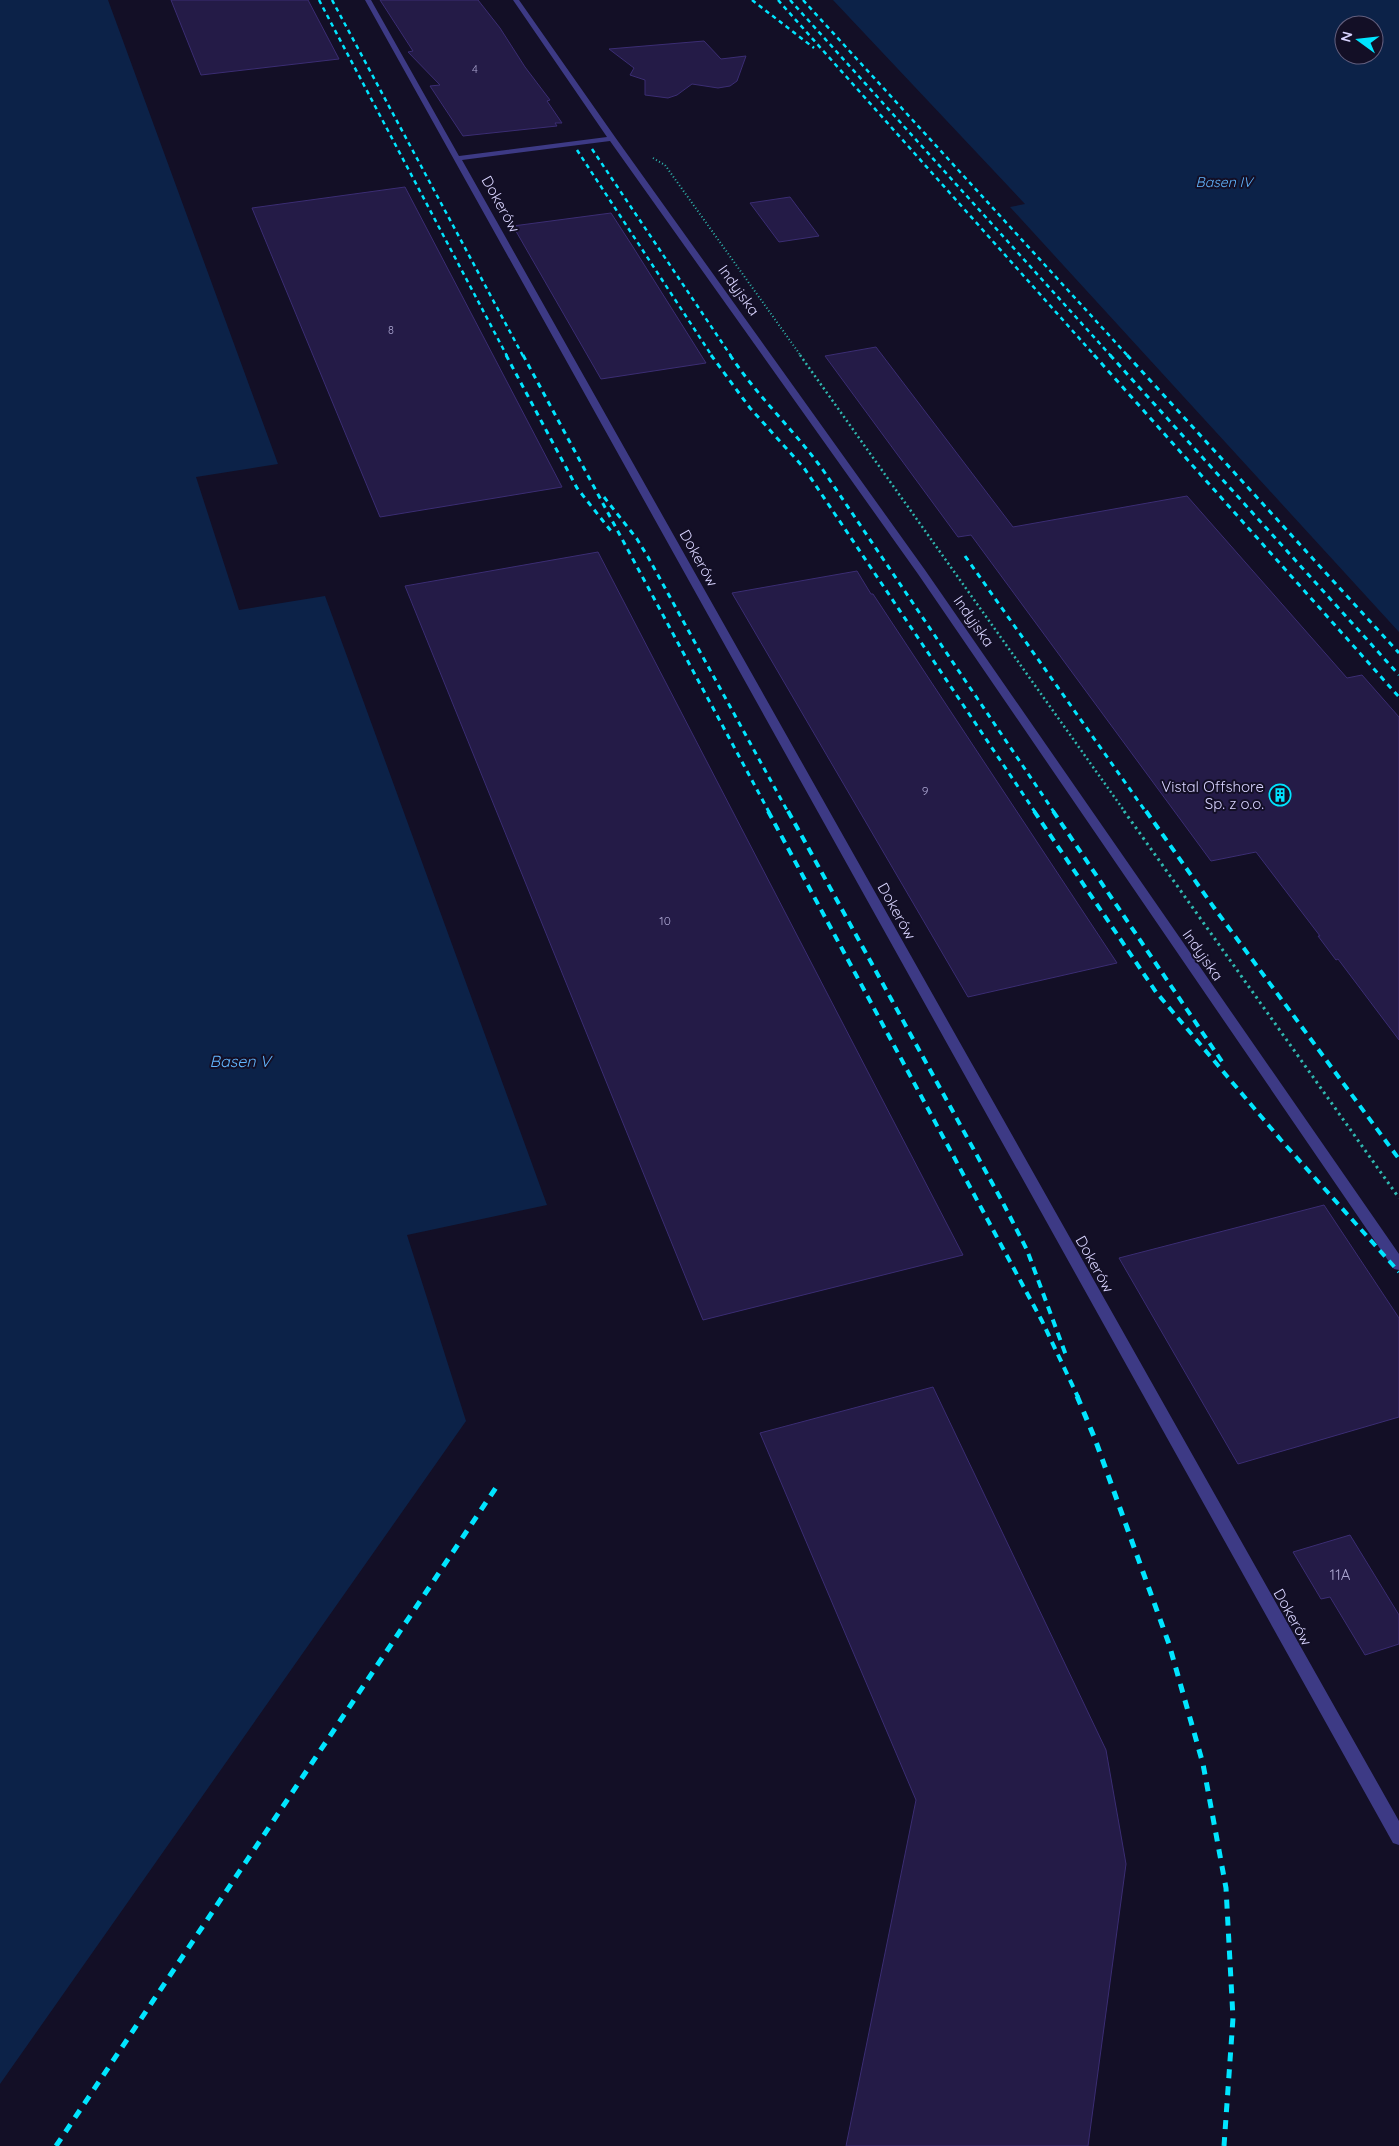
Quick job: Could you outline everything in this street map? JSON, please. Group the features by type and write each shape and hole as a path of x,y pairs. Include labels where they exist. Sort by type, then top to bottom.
{"lane":[{"name":"Dokerów","path":"368,0 1399,1837"},
{"name":"Indyjska","path":"516,0 612,139 922,572 1399,1265"},
{"path":"458,158 612,139"}],"path":[{"path":"646,154 665,165 671,173 1399,1198"}],"water":[{"name":"Basen V","path":"0,0 108,0 278,464 196,477 239,610 325,596 547,1205 407,1235 466,1421 0,2084"},
{"name":"Basen IV","path":"833,0 1399,0 1399,632 1010,207 1025,204"}],"building":[{"path":"171,0 308,0 339,59 201,75"},
{"path":"380,0 478,0 550,100 547,101 562,123 555,123 557,126 463,136 430,86 440,85 408,52 413,51"},
{"path":"704,41 721,59 746,56 737,81 730,86 718,88 692,84 677,95 668,98 645,95 645,80 630,75 634,68 609,49"},
{"path":"405,187 562,487 380,517 252,208"},
{"path":"790,197 819,236 779,242 750,203"},
{"path":"611,213 706,363 601,379 513,226"},
{"name":"Vistal Offshore Sp. z o.o.","path":"876,347 1013,527 1187,496 1347,678 1362,675 1399,717 1399,1040 1338,959 1336,960 1256,852 1211,861 971,535 958,537 825,356"},
{"path":"598,552 963,1255 703,1320 405,586"},
{"path":"857,571 1117,963 968,997 732,593"},
{"path":"1324,1205 1399,1318 1399,1417 1238,1464 1119,1258"},
{"path":"933,1387 1106,1750 1126,1864 1088,2146 846,2146 916,1800 760,1433"},
{"path":"1350,1535 1399,1615 1399,1644 1365,1655 1330,1597 1321,1599 1293,1552"}],"railway":[{"path":"319,0 507,356"},
{"path":"332,0 523,356"},
{"path":"752,0 814,48"},
{"path":"778,0 1095,356"},
{"path":"790,0 1111,356"},
{"path":"803,0 1128,356"},
{"path":"592,149 731,356"},
{"path":"577,150 712,356"},
{"path":"506,355 577,488 611,531"},
{"path":"523,355 769,812"},
{"path":"711,355 750,408 804,468 1035,812"},
{"path":"730,355 752,385 823,470 1054,812"},
{"path":"1094,355 1399,697"},
{"path":"1110,355 1399,675"},
{"path":"1127,355 1399,653"},
{"path":"604,497 637,539 648,557 788,812"},
{"path":"965,556 1146,812"},
{"path":"768,811 1042,1321 1078,1397"},
{"path":"788,811 1027,1250 1067,1358"},
{"path":"1034,811 1156,992 1281,1140 1399,1272"},
{"path":"1053,811 1225,1066"},
{"path":"1146,811 1215,909 1399,1159"},
{"path":"1077,1396 1095,1439 1169,1644 1203,1764 1226,1888 1233,2018 1224,2146"},
{"path":"56,2146 499,1483"}],"place":[{"name":"Vistal Offshore Sp. z o.o.","path":"1280,795"}]}
